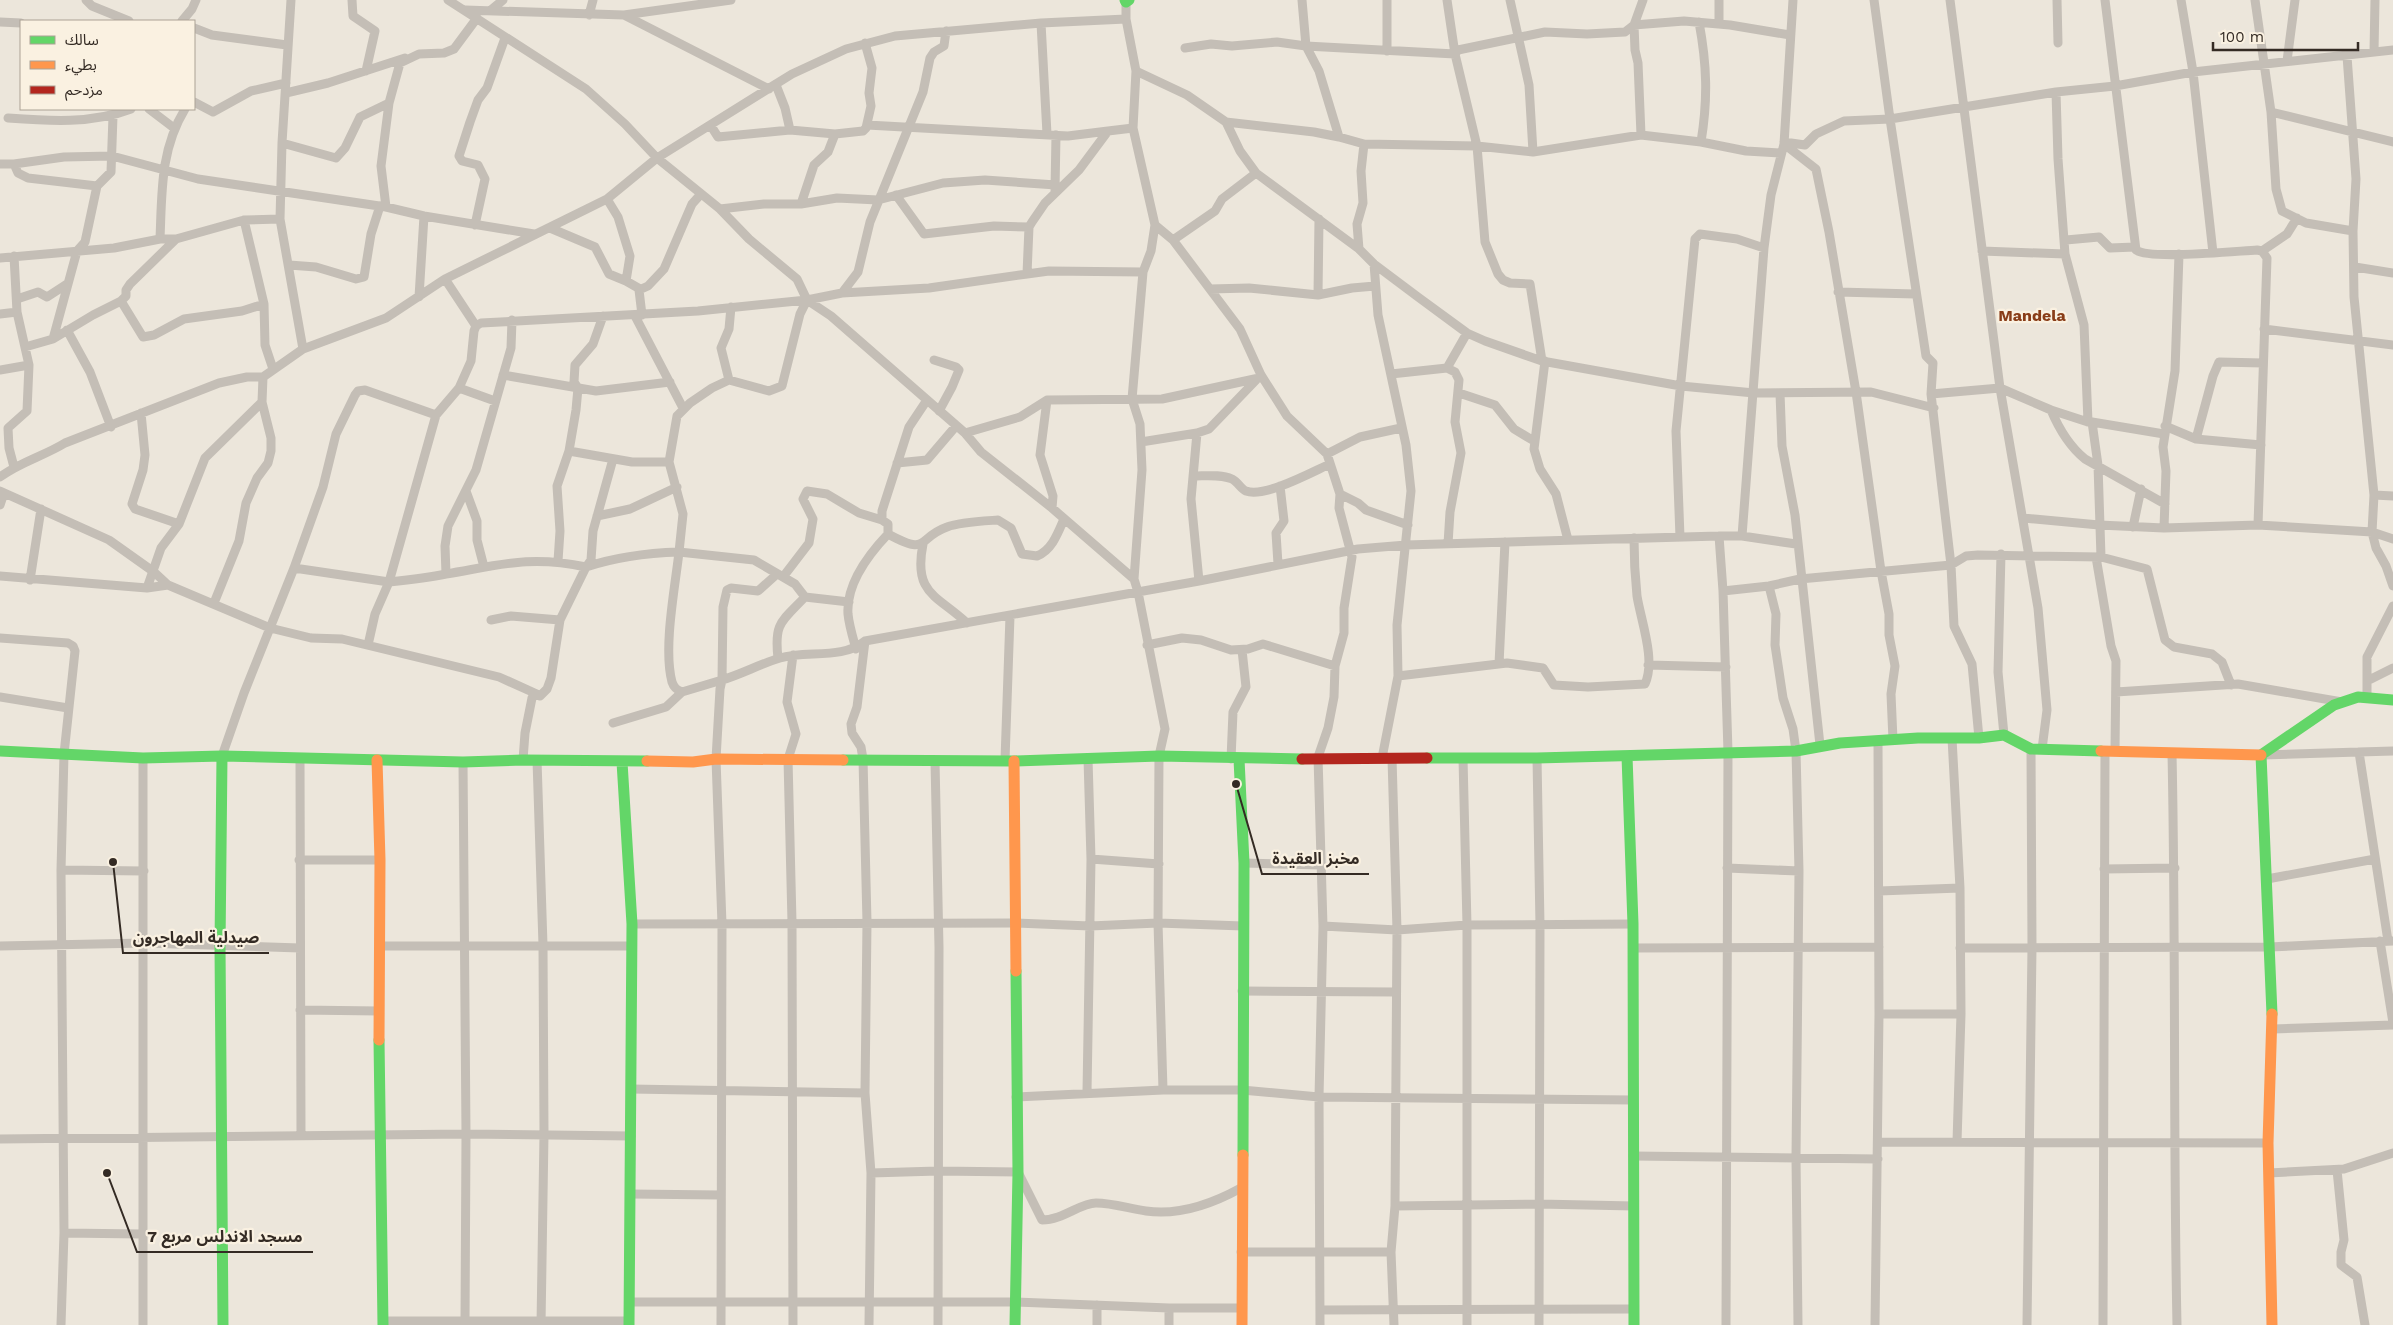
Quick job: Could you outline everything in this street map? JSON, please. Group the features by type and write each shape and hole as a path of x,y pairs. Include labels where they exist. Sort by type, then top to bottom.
{"street":[{"path":"86,0 92,6 127,20"},
{"path":"183,20 192,10 196,0"},
{"path":"291,0 282,143 280,219 303,349"},
{"path":"352,0 354,16 375,31 366,71"},
{"path":"448,0 586,89 625,124 657,158 720,209 749,239 797,279 807,300 831,316 966,433 982,452 1052,508 1134,579"},
{"path":"491,10 503,0"},
{"path":"589,15 593,0"},
{"path":"462,10 589,15 624,14 731,0"},
{"path":"1302,0 1306,46 1319,71 1339,137"},
{"path":"1387,0 1387,51"},
{"path":"1447,0 1455,54 1477,146 1485,242 1498,274 1503,280 1510,283 1530,284 1543,361 1534,441 1537,461 1551,483 1559,502 1568,540"},
{"path":"1510,0 1520,36 1529,85 1533,152"},
{"path":"1641,136 1634,24 1643,0"},
{"path":"1719,0 1719,24"},
{"path":"1742,536 1764,248 1771,195 1784,143 1793,0"},
{"path":"1874,0 1915,294 1926,356 1933,363 1932,394 1951,565 1954,626 1968,652 1974,672 1979,738"},
{"path":"1950,0 2000,388 2038,608 2047,710 2037,749 2032,947 2027,1325"},
{"path":"2057,0 2058,43"},
{"path":"2105,0 2135,247 2139,252 2179,254 2262,251 2287,234 2297,218"},
{"path":"2181,0 2192,72 2213,252"},
{"path":"2255,0 2271,112 2276,188 2282,211 2306,223 2353,231"},
{"path":"2287,61 2296,0"},
{"path":"2374,52 2375,0"},
{"path":"1127,1 1126,19 1136,70 1133,128 1155,225 1151,252 1143,272 1132,399 1140,424 1142,470 1134,579 1164,724 1160,756 1158,923 1163,1090"},
{"path":"624,14 772,87 785,108 790,130"},
{"path":"195,102 214,112 251,92 286,88 366,71 420,54 444,53 454,49 478,18"},
{"path":"0,477 14,467 50,452 65,443 111,427 141,413 219,383 247,377 263,377 303,349 322,340 365,327 386,318 444,279 491,258 534,234 608,199 657,158 818,61 865,42 895,36 1041,23 1126,19"},
{"path":"1186,48 1211,44 1232,46 1277,42 1306,46 1455,54 1458,50 1545,32 1587,34 1625,32 1634,24 1667,21 1719,24 1790,36"},
{"path":"0,22 20,22"},
{"path":"1699,22 1704,51 1707,91 1701,142"},
{"path":"1041,23 1055,189"},
{"path":"195,28 212,35 287,45"},
{"path":"842,293 858,272 870,222 878,200 923,92 930,58 934,52 944,46 946,31"},
{"path":"475,225 485,179 478,165 462,161 460,156 478,100 487,88 505,38"},
{"path":"710,126 718,137 790,130 835,134 863,131 867,125 872,106 869,93 872,68 865,42"},
{"path":"1784,143 1805,145 1816,134 1844,121 1890,120 2056,92 2115,86 2192,72 2393,50"},
{"path":"289,265 316,266 356,279 364,276 371,234 383,207 381,166 389,103 400,63 420,54"},
{"path":"2347,56 2356,179 2353,231 2354,297 2374,495 2372,532 2376,548 2386,566 2393,586"},
{"path":"1136,70 1187,95 1226,122 1339,137 1364,144 1477,146 1533,152 1641,136 1701,142 1746,151 1781,153"},
{"path":"2056,92 2058,159 2066,254 2084,325 2090,422 2098,465 2099,557 2111,646 2116,661 2116,692 2110,751 2104,869 2103,1325"},
{"path":"282,143 336,158 345,148 360,117 389,103"},
{"path":"8,118 87,120 113,116 129,110"},
{"path":"150,110 174,128"},
{"path":"160,239 163,170 174,128 184,110"},
{"path":"2271,112 2393,142"},
{"path":"53,339 77,251 84,242 97,186 111,172 113,116"},
{"path":"1226,122 1240,151 1256,173 1359,249 1374,264 1467,333 1500,347 1543,361 1681,386 1754,393 1856,392 1887,395 1934,408"},
{"path":"867,125 1068,136 1133,128"},
{"path":"1027,274 1029,227 1055,189 1079,170 1108,131"},
{"path":"801,204 814,165 828,152 835,134"},
{"path":"1784,143 1816,169 1829,232 1856,392 1881,572 1889,614 1889,636 1895,666 1891,694 1893,740"},
{"path":"1359,249 1357,224 1363,203 1361,170 1364,144"},
{"path":"0,164 14,164 64,157 112,156 198,179 383,207 424,216 534,234"},
{"path":"14,164 18,173 28,178 97,186"},
{"path":"1174,240 1215,211 1222,199 1256,173"},
{"path":"720,209 764,204 801,204 837,198 878,200 942,183 985,180 1055,189"},
{"path":"640,289 648,286 664,269 692,204 701,194"},
{"path":"896,195 924,234 994,226 1029,227"},
{"path":"608,199 618,217 630,256 626,281"},
{"path":"419,297 424,216"},
{"path":"0,258 114,248 160,239 176,239 244,220 280,219"},
{"path":"1318,295 1319,219"},
{"path":"244,220 264,304 264,345 273,369"},
{"path":"1155,225 1174,240 1240,328 1260,377 1287,416 1328,459 1340,494 1339,508 1350,550 1352,564 1344,608 1344,634 1335,666 1334,696 1328,728 1318,757 1323,926 1320,990 1319,1097 1320,1325"},
{"path":"550,228 595,247 609,274 640,289"},
{"path":"1680,537 1676,431 1695,239 1700,234 1725,236 1764,248"},
{"path":"2066,240 2099,237 2110,248 2135,247"},
{"path":"25,347 53,339 121,301 126,296 126,290 130,284 176,239"},
{"path":"1982,251 2066,254"},
{"path":"2258,525 2268,258 2262,251"},
{"path":"2164,528 2165,430 2176,371 2179,254"},
{"path":"14,256 18,312 29,365 27,411 4,428 14,467"},
{"path":"1374,264 1378,315 1406,445 1411,490 1397,625 1398,676 1387,758 1397,930 1395,992 1395,1206 1391,1252 1394,1325"},
{"path":"2355,267 2393,273"},
{"path":"476,326 481,323 512,320 638,315 807,300 842,293 929,288 1049,271 1143,272"},
{"path":"368,646 375,614 389,582 436,415 459,388 472,360 476,326 444,279"},
{"path":"17,299 38,292 47,296 68,284"},
{"path":"1210,289 1249,288 1318,295 1352,288 1375,286"},
{"path":"640,289 638,315 683,408"},
{"path":"1838,292 1915,294"},
{"path":"682,692 676,689 672,682 668,653 683,514 669,462 674,427 683,408 712,388 729,380 769,391 782,386 800,314 807,300"},
{"path":"121,301 143,337 154,335 184,319 242,311 264,304"},
{"path":"729,380 721,348 729,329 731,307"},
{"path":"0,314 18,312"},
{"path":"558,561 560,531 557,486 569,451 578,388 574,382 575,365 593,344 603,316"},
{"path":"446,574 444,546 448,526 476,470 511,348 512,320"},
{"path":"2264,329 2393,345"},
{"path":"67,330 90,372 111,427"},
{"path":"1447,368 1467,333"},
{"path":"934,360 956,367 958,370 952,387 939,411"},
{"path":"2196,439 2213,376 2219,362 2263,364"},
{"path":"0,370 29,365"},
{"path":"1391,374 1447,368 1458,376 1459,393 1455,422 1460,463 1450,512 1448,544"},
{"path":"503,375 596,391 670,382"},
{"path":"214,604 239,541 246,502 257,478 268,463 271,451 271,438 262,402 263,377"},
{"path":"966,433 1020,417 1047,400 1162,399 1260,377"},
{"path":"1141,442 1197,433 1209,429 1260,377"},
{"path":"459,388 496,401"},
{"path":"1932,394 2000,388 2051,410 2090,422 2165,430 2196,439 2261,445"},
{"path":"224,1325 220,946 222,756 244,693 294,568 323,487 336,434 358,391 365,390 436,415"},
{"path":"1780,392 1782,446 1793,503 1796,544 1820,745"},
{"path":"1459,393 1495,405 1514,429 1534,441"},
{"path":"882,520 882,511 909,427 927,400"},
{"path":"1047,400 1040,456 1053,496 1052,508"},
{"path":"147,588 161,548 179,524 205,458 262,402"},
{"path":"2051,410 2059,427 2075,451 2165,504"},
{"path":"141,413 145,455 143,470 132,504 134,509 179,524"},
{"path":"897,463 927,460 956,426"},
{"path":"1194,476 1227,477 1244,490 1253,492 1280,486 1328,459 1360,437 1401,428"},
{"path":"1197,433 1191,516 1199,581"},
{"path":"569,451 632,462 669,462"},
{"path":"540,696 547,689 551,678 560,620 591,560 593,531 613,459"},
{"path":"1278,564 1276,533 1284,521 1280,486"},
{"path":"597,516 630,509 677,487"},
{"path":"2132,527 2141,490"},
{"path":"466,491 477,521 478,547 484,566"},
{"path":"721,1325 722,924 716,758 722,680 723,607 727,590 731,588 758,591 780,576 809,544 813,519 803,499 807,491 826,494 859,513 882,520 888,524 888,534 862,565 848,602 848,614 856,649"},
{"path":"0,505 2,492 41,509 109,540 154,572 168,585 270,628 311,638 342,640 500,677 540,696"},
{"path":"1340,494 1358,503 1366,510 1408,525"},
{"path":"2374,495 2393,496"},
{"path":"30,580 41,509"},
{"path":"2023,518 2099,525 2164,528 2258,525 2372,532 2393,539"},
{"path":"888,534 905,543 923,544 947,527 998,520 1011,528 1022,554 1037,556 1048,548 1058,535 1064,519"},
{"path":"1719,536 1724,591 1728,752 1726,1325"},
{"path":"613,723 666,707 682,692 722,680 778,658 856,649 865,641 1199,581 1350,550 1448,544 1719,536 1742,536 1796,544"},
{"path":"1398,676 1513,663 1539,666 1546,670 1551,684 1588,687 1643,685 1647,682 1648,665 1646,639 1635,581 1634,538"},
{"path":"1499,664 1505,542"},
{"path":"923,544 919,571 931,595 940,603 948,606 967,623"},
{"path":"294,568 389,582 446,574 514,561 558,561 586,567 658,552 679,552 754,560 795,584 805,598 848,602"},
{"path":"2001,554 1998,672 2004,734"},
{"path":"1724,591 1769,586 1800,579 1951,565 1966,556 2001,554 2099,557 2147,569 2165,640 2174,647 2212,654 2222,662 2231,685"},
{"path":"0,576 30,580 147,588 168,585"},
{"path":"1769,586 1776,614 1775,646 1783,698 1793,729 1796,751 1799,870 1796,1158 1798,1325"},
{"path":"778,658 775,637 777,628 805,598"},
{"path":"2367,696 2367,657 2393,606"},
{"path":"492,620 511,616 560,620"},
{"path":"1010,616 1010,760 1015,923 1018,1172 1015,1325"},
{"path":"0,638 68,643 75,651 64,754 61,870 64,1232 61,1325"},
{"path":"1147,645 1182,638 1224,648 1242,650 1263,644 1335,666"},
{"path":"865,641 858,707 851,724 852,733 861,747 863,759 866,922 865,1093 871,1173 868,1325"},
{"path":"1242,650 1246,687 1233,712 1244,863 1241,1188 1242,1325"},
{"path":"793,655 788,702 796,734 788,760 792,922 793,1325"},
{"path":"1648,665 1726,667"},
{"path":"2367,681 2393,668"},
{"path":"2116,692 2245,685 2342,702"},
{"path":"523,760 525,733 532,698 535,694 540,696"},
{"path":"2261,755 2304,725 2351,698 2367,696 2393,700"},
{"path":"0,697 68,708"},
{"path":"0,750 143,758 222,756 300,760 464,762 523,760 692,762 716,758 935,761 1160,756 1235,759 1318,757 1537,758 1796,751 1820,745 1893,740 1979,738 2004,734 2037,749 2261,755 2393,751"},
{"path":"1952,738 1960,888 1961,1014 1958,1142"},
{"path":"1875,1325 1879,1014 1878,741"},
{"path":"2273,1029 2393,1024 2387,941 2359,752"},
{"path":"2172,754 2175,868 2174,1143 2177,1325"},
{"path":"2261,755 2273,1029 2268,1143 2272,1325"},
{"path":"1627,756 1633,924 1634,1325"},
{"path":"142,1325 144,1139 143,758"},
{"path":"1463,758 1468,925 1467,1325"},
{"path":"1537,758 1540,925 1539,1325"},
{"path":"1088,759 1091,859 1088,1092"},
{"path":"300,760 301,1135"},
{"path":"377,760 380,860 379,1135 383,1323 629,1323 632,924 622,762"},
{"path":"537,760 543,945 544,1134 541,1323"},
{"path":"935,761 939,924 938,1325"},
{"path":"464,762 465,1323"},
{"path":"1091,859 1159,864"},
{"path":"2267,879 2375,859"},
{"path":"299,860 380,860"},
{"path":"1244,863 1322,864"},
{"path":"1727,868 1799,870"},
{"path":"2104,869 2175,868"},
{"path":"61,870 144,871"},
{"path":"1879,891 1960,888"},
{"path":"632,924 866,922 939,924 1015,923 1090,926 1158,923 1243,926"},
{"path":"1323,926 1397,930 1468,925 1633,924"},
{"path":"1960,948 2270,947 2387,941"},
{"path":"0,946 144,943 300,948"},
{"path":"380,946 632,946"},
{"path":"1633,948 1879,947"},
{"path":"1242,991 1320,990 1395,992"},
{"path":"300,1010 379,1011"},
{"path":"1879,1014 1961,1014"},
{"path":"631,1089 865,1093"},
{"path":"1016,1096 1163,1090 1242,1090 1319,1097 1633,1100"},
{"path":"0,1139 144,1139 301,1135 466,1134 631,1136"},
{"path":"1878,1142 2268,1143"},
{"path":"2268,1173 2353,1168 2393,1153"},
{"path":"1633,1156 1878,1159"},
{"path":"2337,1170 2344,1240 2341,1252 2341,1265 2357,1277 2364,1325"},
{"path":"871,1173 938,1171 1018,1172"},
{"path":"1018,1172 1042,1220 1053,1220 1094,1203 1148,1211 1175,1212 1218,1200 1241,1188"},
{"path":"630,1194 721,1195"},
{"path":"1395,1206 1539,1204 1634,1206"},
{"path":"64,1232 142,1234"},
{"path":"1241,1252 1391,1252"},
{"path":"630,1302 1015,1302 1169,1308 1242,1308"},
{"path":"1097,1305 1097,1325"},
{"path":"1169,1308 1169,1325"},
{"path":"1320,1310 1634,1309"}],"traffic: fast":[{"path":"1125,0 1126,2 1129,0"},
{"path":"2272,1014 2261,755 2334,705 2358,697 2393,700"},
{"path":"1427,758 1537,758 1796,751 1840,743 1918,738 1979,738 2004,735 2031,749 2101,751"},
{"path":"0,751 143,758 222,756 463,762 523,760 647,761"},
{"path":"222,756 220,946 223,1325"},
{"path":"843,760 1014,761 1159,756 1302,759"},
{"path":"1627,756 1633,924 1634,1325"},
{"path":"1239,759 1244,863 1243,1155"},
{"path":"622,762 632,924 629,1325"},
{"path":"1015,1325 1018,1172 1016,971"},
{"path":"379,1040 383,1325"}],"traffic: slow":[{"path":"2101,751 2261,755"},
{"path":"647,761 693,762 716,759 843,760"},
{"path":"377,760 380,860 379,1040"},
{"path":"1014,761 1016,971"},
{"path":"2272,1014 2268,1143 2272,1325"},
{"path":"1242,1325 1243,1155"}],"traffic: jam":[{"path":"1302,759 1427,758"}],"place":[{"name":"مخبز العقيدة","path":"1236,784"},
{"name":"صيدلية المهاجرون","path":"113,862"},
{"name":"مسجد الاندلس مربع 7","path":"107,1173"}],"district":[{"name":"Mandela","path":"2032,315"}]}
